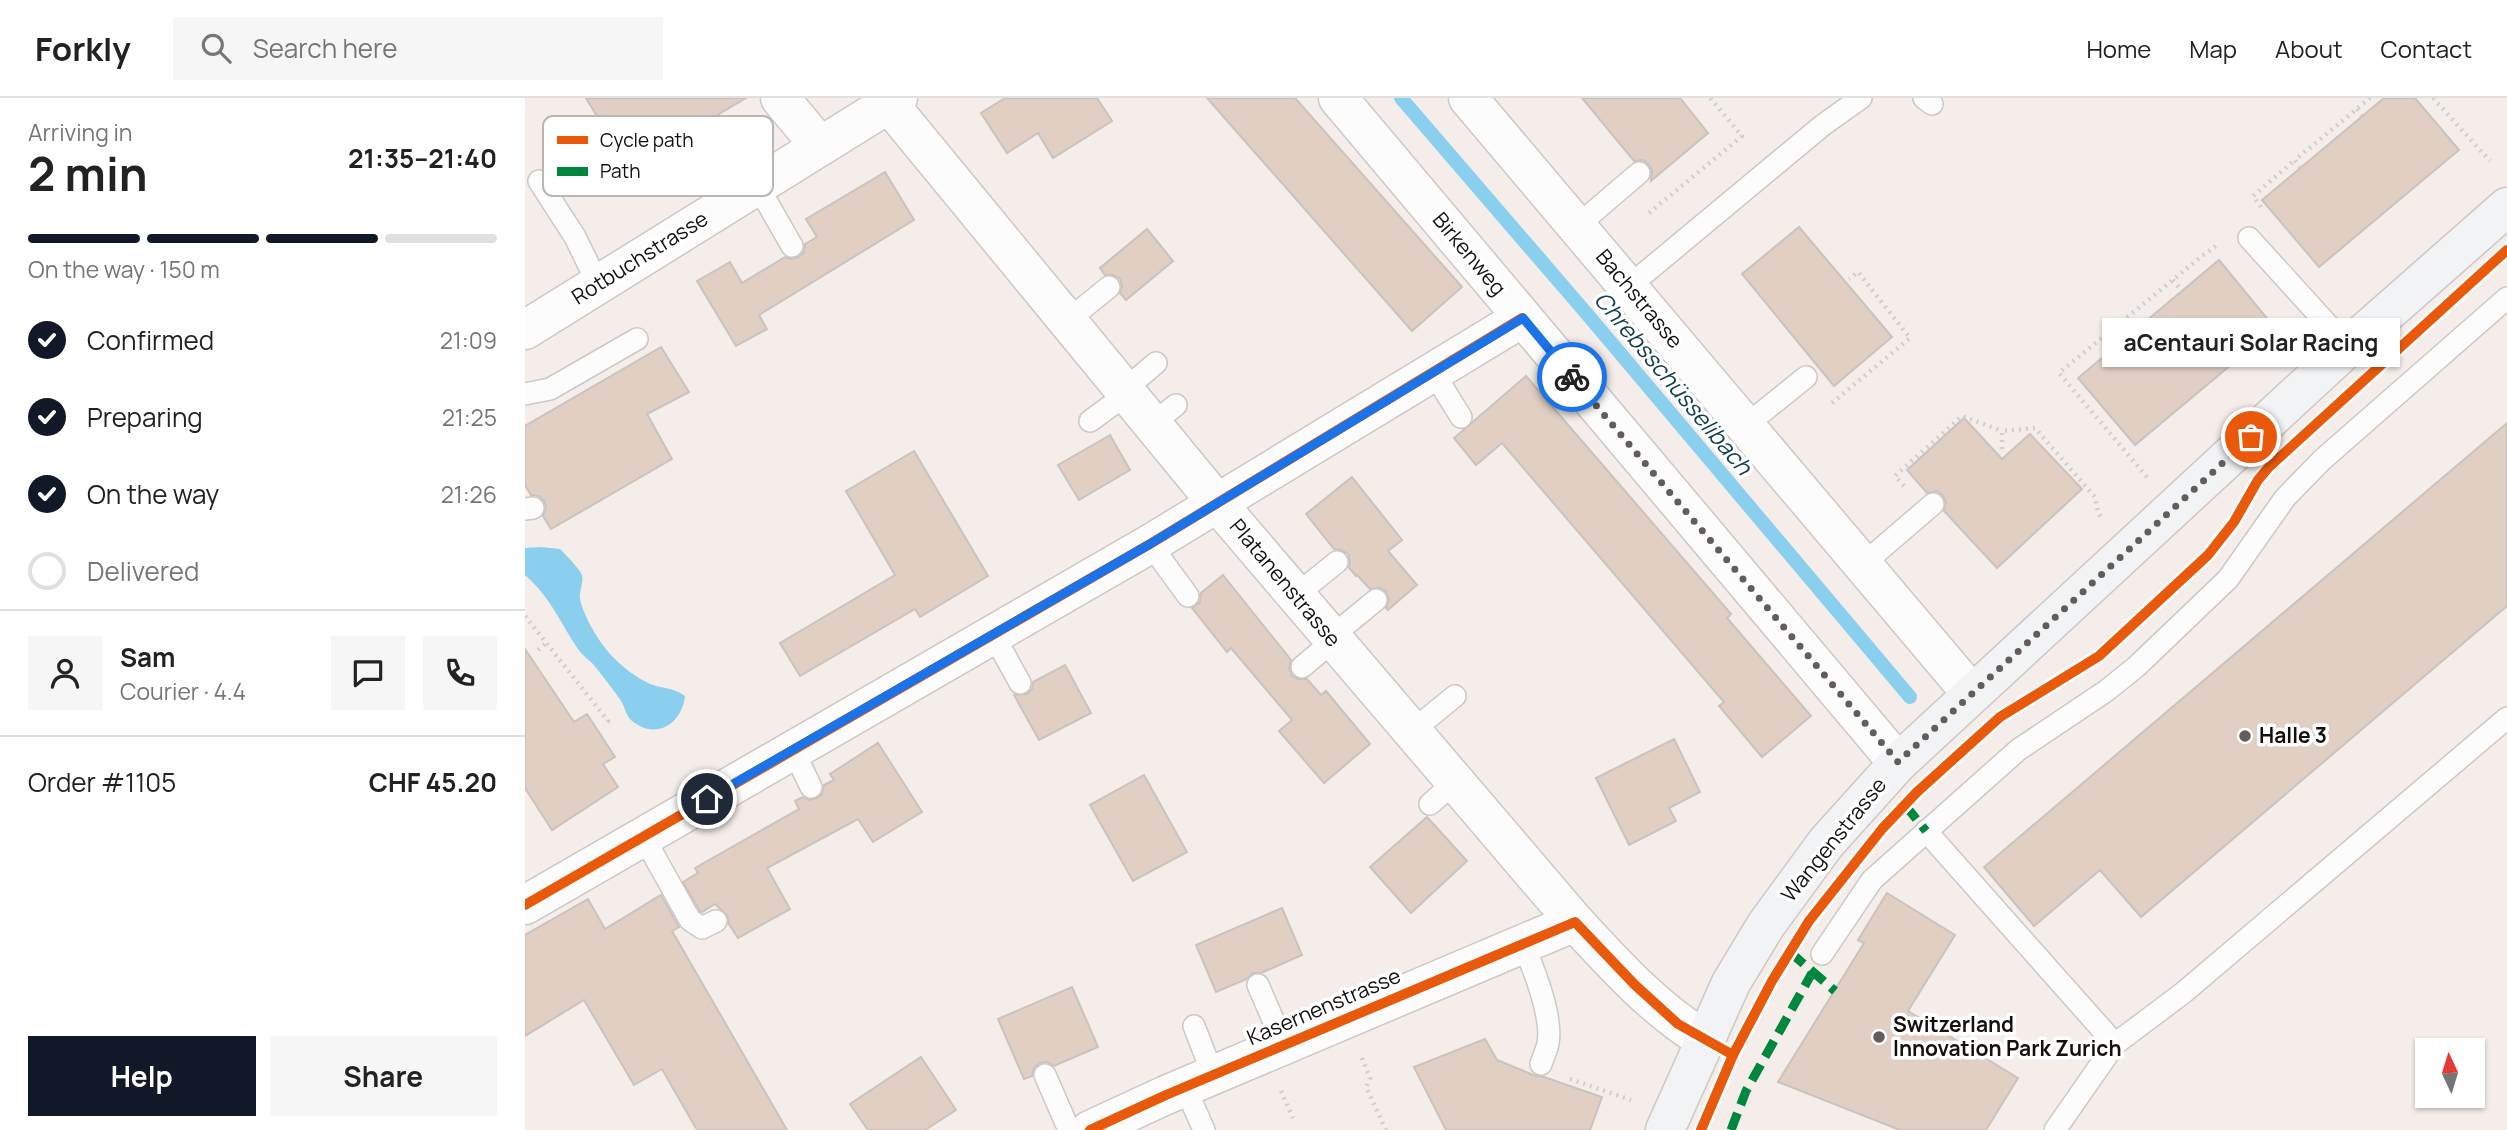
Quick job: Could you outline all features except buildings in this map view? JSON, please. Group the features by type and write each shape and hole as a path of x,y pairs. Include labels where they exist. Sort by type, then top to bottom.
{"main road":[{"name":"Wangenstrasse","path":"1665,1130 1731,983 1766,925 1826,843 1898,762 2348,347 2507,207"}],"street":[{"path":"780,98 819,145"},
{"name":"Birkenweg","path":"1338,98 1898,762"},
{"name":"Bachstrasse","path":"1468,98 1972,694"},
{"name":"Rotbuchstrasse","path":"773,175 893,101"},
{"name":"Platanenstrasse","path":"893,101 1126,392 1164,415 1218,503 1412,732 1442,793 1575,922 1635,985 1678,1024 1705,1040"},
{"name":"Rotbuchstrasse","path":"525,330 739,196"},
{"path":"525,905 1150,544 1523,318"},
{"name":"Kasernenstrasse","path":"1090,1130 1575,922"}],"lane":[{"path":"1628,287 1823,125 1861,98"},
{"path":"1577,226 1639,173"},
{"path":"538,181 543,189"},
{"path":"548,196 575,237 597,284"},
{"path":"763,196 792,246"},
{"path":"2249,238 2348,347"},
{"path":"1067,321 1109,288"},
{"path":"1822,954 1872,880 2018,750 2136,667 2228,579 2285,498 2322,460 2507,298"},
{"path":"525,394 550,389 637,339"},
{"path":"1090,421 1157,363"},
{"path":"1433,373 1461,417"},
{"path":"1745,426 1806,377"},
{"path":"1862,565 1929,507"},
{"path":"1150,544 1188,596"},
{"path":"1296,595 1337,562"},
{"path":"1302,667 1376,600"},
{"path":"993,634 1020,683"},
{"path":"1412,732 1455,696"},
{"path":"2055,1130 2115,1044 2183,993 2507,718"},
{"path":"793,750 811,787"},
{"path":"1926,831 2115,1044"},
{"path":"643,836 690,920 702,928 716,921"},
{"path":"1523,944 1533,966 1545,1008 1549,1041 1541,1064"},
{"path":"1258,985 1284,1045"},
{"path":"1194,1026 1204,1130"},
{"path":"1045,1075 1069,1130"}],"path":[{"path":"1642,219 1742,136 1710,98"},
{"path":"2255,193 2370,98"},
{"path":"2433,98 2490,161"},
{"path":"2357,109 2362,116"},
{"path":"2295,160 2300,168"},
{"path":"2155,486 2059,373 2213,248"},
{"path":"1830,405 1910,338 1858,272 1849,279"},
{"path":"2173,280 2182,291"},
{"path":"2110,331 2120,342"},
{"path":"1929,507 1895,476 1962,416 2002,431 2035,428 2095,498 2098,513 2111,527"},
{"path":"2002,431 2002,449"},
{"path":"525,616 608,721 603,725"},
{"path":"538,650 547,643"},
{"path":"1345,1019 1370,1078 1366,1087 1386,1130"},
{"path":"1563,1076 1634,1101"},
{"path":"1280,1088 1293,1118"}],"water":[{"path":"525,548 560,549 581,573 582,606 604,647 640,679 685,696 683,706 674,721 659,729 650,729 641,727 630,719 619,698 580,651 549,602 525,575"}],"waterway":[{"name":"Chrebsschüsselibach","path":"1401,98 1910,697"}],"marked path":[{"path":"1905,805 1926,831"},
{"path":"1790,952 1835,991"},
{"path":"1731,1130 1746,1091 1812,973"}],"cycle path":[{"path":"1701,1130 1733,1055 1772,981 1809,921 1882,829 1917,792 2000,717 2099,656 2208,555 2234,522 2258,480 2269,467 2507,250"},
{"path":"525,905 1150,544 1522,318"},
{"path":"1090,1130 1166,1095 1575,922 1635,985 1678,1024 1733,1055"}],"way so far":[{"path":"1572,377 1898,762 2251,437"}],"place":[{"name":"aCentauri Solar Racing","path":"2251,437"},
{"name":"Halle 3","path":"2245,736"},
{"name":"Switzerland Innovation Park Zurich","path":"1879,1037"}],"route":[{"path":"707,799 1150,544 1523,318 1572,377"}]}
